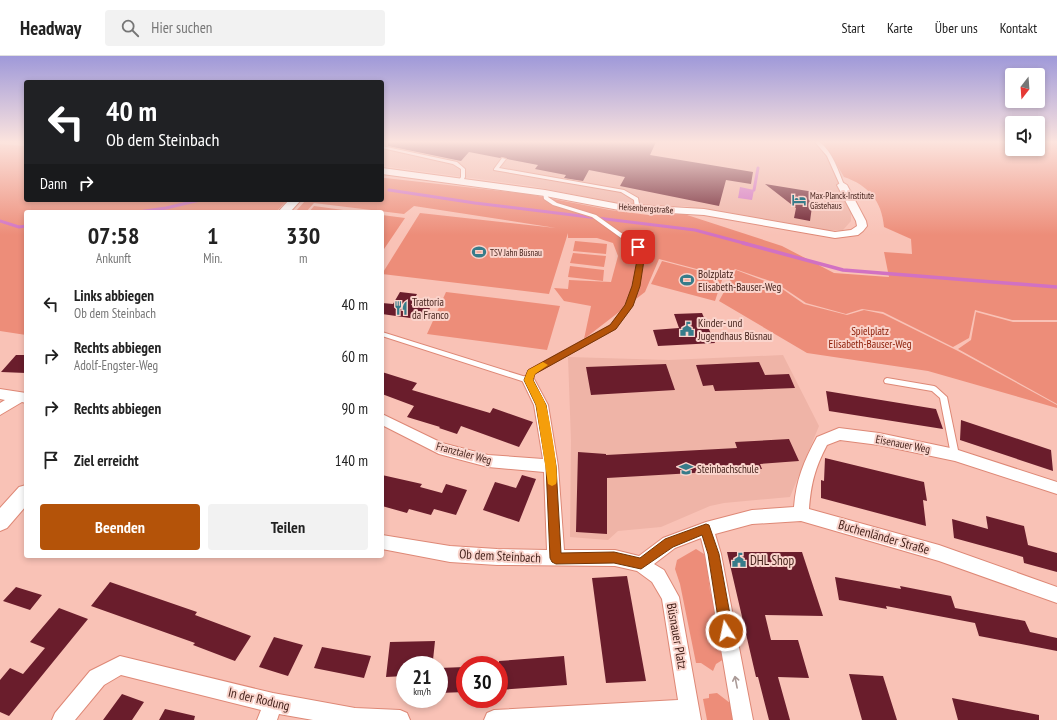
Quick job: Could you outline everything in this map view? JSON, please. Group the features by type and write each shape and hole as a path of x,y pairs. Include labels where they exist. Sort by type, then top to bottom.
{"street":[{"name":"Heisenbergstraße","path":"390,173 545,193 619,207 704,212 816,232 846,235 854,233 862,226 861,221 842,185"},
{"path":"286,210 293,202"},
{"path":"528,380 541,405 551,466 556,558"},
{"path":"0,394 23,397"},
{"path":"0,410 23,397"},
{"name":"Franztaler Weg","path":"384,420 439,448 488,461 551,466"},
{"name":"Eisenauer Weg","path":"801,514 803,487 811,462 822,441 839,434 871,438 955,456 1057,488"},
{"path":"0,522 24,495"},
{"name":"Buchenländer Straße","path":"706,529 752,517 801,514 938,553 1057,595"},
{"path":"641,564 669,543 706,529 713,554 743,720"},
{"name":"Ob dem Steinbach","path":"384,542 450,554 497,557 614,558 641,564"},
{"name":"Büsnauer Platz","path":"641,564 658,576 670,597 690,715"},
{"name":"In der Rodung","path":"62,720 97,678 120,665 270,712 400,720"},
{"path":"494,720 690,715"}],"lane":[{"path":"460,182 463,177 463,173"},
{"path":"519,173 622,191 636,199 637,209"},
{"path":"837,173 842,185"},
{"path":"384,335 528,380 531,372 613,327 629,306 636,286 641,260 638,247 594,216 555,204 546,198 545,193"},
{"path":"887,381 934,390 943,398 955,456"}],"shaded area":[{"path":"434,173 842,173 844,177 838,180 851,208 851,221 843,230 826,230 685,206 649,206 612,202 531,186"},
{"path":"740,187 754,190 752,200 738,198"},
{"name":"Steinbachschule","path":"783,355 819,426 790,497 724,503 710,506 661,527 618,531 608,540 570,537 571,441 568,357 669,360"}],"green space":[{"path":"0,173 24,173 24,202 285,202 278,210 24,210 24,335 0,331"},
{"path":"842,173 1057,173 1057,320 1012,320 975,310 969,338 953,347 883,312 862,309 846,314 806,303 776,283 735,269 727,277 659,259 645,292 584,339 591,306 564,301 554,288 568,289 569,280 611,282 618,256 613,243 597,238 568,238 568,233 549,294 384,274 384,271 420,213 556,228 414,206 404,214 384,212 384,210 371,210 314,203 308,210 297,210 304,202 384,202 384,178 528,194 610,210 648,215 684,214 782,246 834,273 889,277 884,252 912,254 911,239 884,227 883,218 877,202 867,189 853,180 844,177"},
{"path":"314,206 343,210 311,210"},
{"path":"384,215 405,218 384,249"},
{"path":"575,241 607,244 606,254 573,251"},
{"path":"573,253 606,256 604,267 570,263"},
{"name":"Bolzplatz Elisabeth-Bauser-Weg","path":"662,261 723,277 715,301 651,284"},
{"path":"570,266 604,270 603,281 568,277"},
{"name":"Spielplatz Elisabeth-Bauser-Weg","path":"736,270 778,286 804,304 847,315 864,310 883,314 958,351 1057,405 1057,408 928,371 807,353 719,301"},
{"path":"446,292 560,306 547,350 427,334"},
{"path":"976,312 1013,322 1057,322 1057,404 958,349 971,340"},
{"path":"696,549 704,554 706,560 710,591 721,630 724,659 716,664 713,671 701,663 696,663 680,584 675,569 677,560"},
{"path":"717,693 730,703 733,720 707,720 703,699 709,698 709,694"}],"building":[{"path":"556,173 587,173 583,181 564,178 566,175"},
{"path":"604,173 753,173 751,184 726,180 719,206 620,186 625,177"},
{"name":"Max-Planck-Institute Gästehaus","path":"765,184 814,192 810,221 794,218 796,208"},
{"path":"400,292 417,294 411,305 430,308 424,320 384,314 384,303 393,304"},
{"name":"Kinder- und Jugendhaus Büsnau","path":"702,313 715,343 658,346 653,330 679,328 674,314"},
{"path":"16,355 24,355 24,373 1,372"},
{"path":"759,362 765,375 789,374 795,388 715,391 713,385 703,386 696,365"},
{"path":"666,364 675,390 591,395 586,367"},
{"path":"384,373 417,383 412,390 490,413 493,408 533,422 519,447 461,426 457,434 407,417 414,406 384,395"},
{"path":"826,391 936,409 943,429 829,411"},
{"path":"961,420 1051,450 1053,471 960,440"},
{"path":"789,439 799,461 760,464 762,469 607,478 607,534 576,532 578,452 606,455 737,448 735,442"},
{"path":"825,458 924,482 927,501 923,500 926,526 821,498 821,480 824,481"},
{"path":"384,475 422,484 420,487 442,493 446,484 467,490 456,515 434,509 431,515 409,509 407,513 384,507"},
{"path":"522,475 536,479 519,522 483,510 495,482 516,488"},
{"path":"986,516 1024,526 1028,545 1057,553 1057,572 1024,563 1023,557 954,538 952,519 988,529"},
{"path":"727,552 802,552 823,616 765,615 771,640 798,640 809,678 778,677 790,720 769,720 758,677 756,677"},
{"path":"627,576 646,681 606,683 592,578"},
{"path":"835,577 901,589 900,586 951,596 955,608 1025,621 1030,632 1057,638 1057,651 979,636 975,623 886,606 887,609 839,600"},
{"path":"110,582 197,612 195,615 251,636 235,661 193,645 195,643 91,606"},
{"path":"16,587 42,595 30,610 3,601"},
{"path":"59,608 88,619 9,716 0,712 0,680 10,668 23,674 45,648 30,642"},
{"path":"274,637 303,645 288,676 259,667"},
{"path":"435,641 433,656 396,656 396,676 386,677 390,642"},
{"path":"322,647 371,656 364,678 314,668"},
{"path":"564,656 567,685 508,689 508,660"},
{"path":"456,667 456,692 448,693 448,668"},
{"path":"849,674 883,676 897,720 862,720"},
{"path":"122,694 144,702 132,720 103,720"},
{"path":"952,698 1039,715 1039,720 958,720"},
{"path":"165,709 195,716 194,720 159,720"}],"waterway":[{"path":"754,190 757,173"},
{"path":"389,190 475,203 695,230 747,244"},
{"path":"152,210 192,202"},
{"path":"0,221 19,227 24,226"},
{"path":"743,243 843,270 1057,287"}],"slow traffic":[{"path":"543,365 531,372 528,380 541,405 552,481"}],"place":[{"name":"Max-Planck-Institute Gästehaus","path":"799,200"},
{"name":"TSV Jahn Büsnau","path":"479,252"},
{"name":"Bolzplatz Elisabeth-Bauser-Weg","path":"687,280"},
{"name":"Trattoria da Franco","path":"401,308"},
{"name":"Kinder- und Jugendhaus Büsnau","path":"687,329"},
{"name":"Steinbachschule","path":"686,469"},
{"name":"DHL Shop","path":"739,560"}],"route":[{"path":"638,247 641,260 636,286 629,306 613,327 531,372 528,380 541,405 551,466 556,558 614,558 641,564 669,543 706,529 713,554 726,631"}]}
